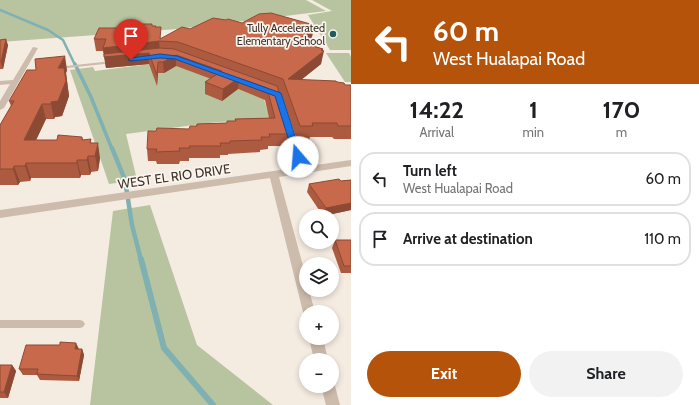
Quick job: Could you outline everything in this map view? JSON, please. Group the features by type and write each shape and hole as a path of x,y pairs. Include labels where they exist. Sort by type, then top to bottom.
{"street":[{"path":"0,108 15,82 24,72 35,48"},
{"path":"0,83 15,82"},
{"name":"WEST EL RIO DRIVE","path":"0,214 351,163"},
{"path":"274,175 307,305"},
{"path":"330,393 333,405"}],"lane":[{"path":"47,70 115,62"},
{"path":"286,119 302,170"},
{"path":"0,324 80,324"}],"green space":[{"path":"0,0 306,0 326,11 178,29 0,42"},
{"name":"Tully Accelerated Elementary School","path":"312,0 351,0 351,50 330,50 308,15 332,11"},
{"path":"326,53 349,53 351,57 351,82 345,82"},
{"path":"166,62 264,99 270,120 217,122 126,134 137,180 109,184 70,70 93,67 95,71"},
{"path":"150,205 197,345 273,405 90,405 113,211"}],"building":[{"path":"271,13 314,25 310,28 314,29 298,40 314,45 313,46 323,49 321,50 324,51 288,79 336,81 344,83 345,85 351,85 351,126 338,126 337,123 312,123 313,126 300,126 283,79 178,42 159,41 103,48 106,39 94,39 99,28 123,28 133,26 134,24 152,24 152,26 156,26 155,27 161,27 160,39 182,27 190,29 213,18 228,19 242,23 259,14"},
{"path":"6,39 1,62 0,62 0,40"},
{"path":"160,48 174,49 277,86 291,128 287,128 289,134 269,134 270,137 261,137 262,140 230,141 230,143 220,143 221,146 189,146 190,148 179,148 180,151 156,152 157,149 147,149 148,131 156,131 157,128 189,129 190,126 197,126 197,124 227,123 227,121 236,121 235,119 275,118 267,88 239,78 223,89 205,82 222,71 176,55 163,62 158,62 157,75 149,53 104,57 104,54"},
{"path":"65,56 58,68 64,68 66,81 58,101 51,102 51,104 42,104 24,140 57,140 58,135 82,137 82,140 91,139 90,143 98,143 95,156 88,156 87,160 77,160 77,163 26,163 25,166 14,166 13,169 0,169 0,125 14,101 9,101 27,70 36,70 35,59"},
{"path":"339,179 341,181 351,180 351,203 326,208 309,184"},
{"path":"339,240 351,240 351,266 344,266 338,249"},
{"path":"60,342 76,343 75,349 82,349 77,376 37,374 38,369 19,369 26,345 60,345"},
{"path":"0,365 12,365 4,392 0,392"}],"waterway":[{"path":"0,10 48,30 63,40 75,65"},
{"path":"75,64 91,97 112,149"},
{"path":"112,148 125,180 132,225 141,260"},
{"path":"141,259 164,348 213,405"}],"place":[{"name":"Tully Accelerated Elementary School","path":"333,34"}],"route":[{"path":"131,60 160,56 175,57 278,95 298,157"}]}
